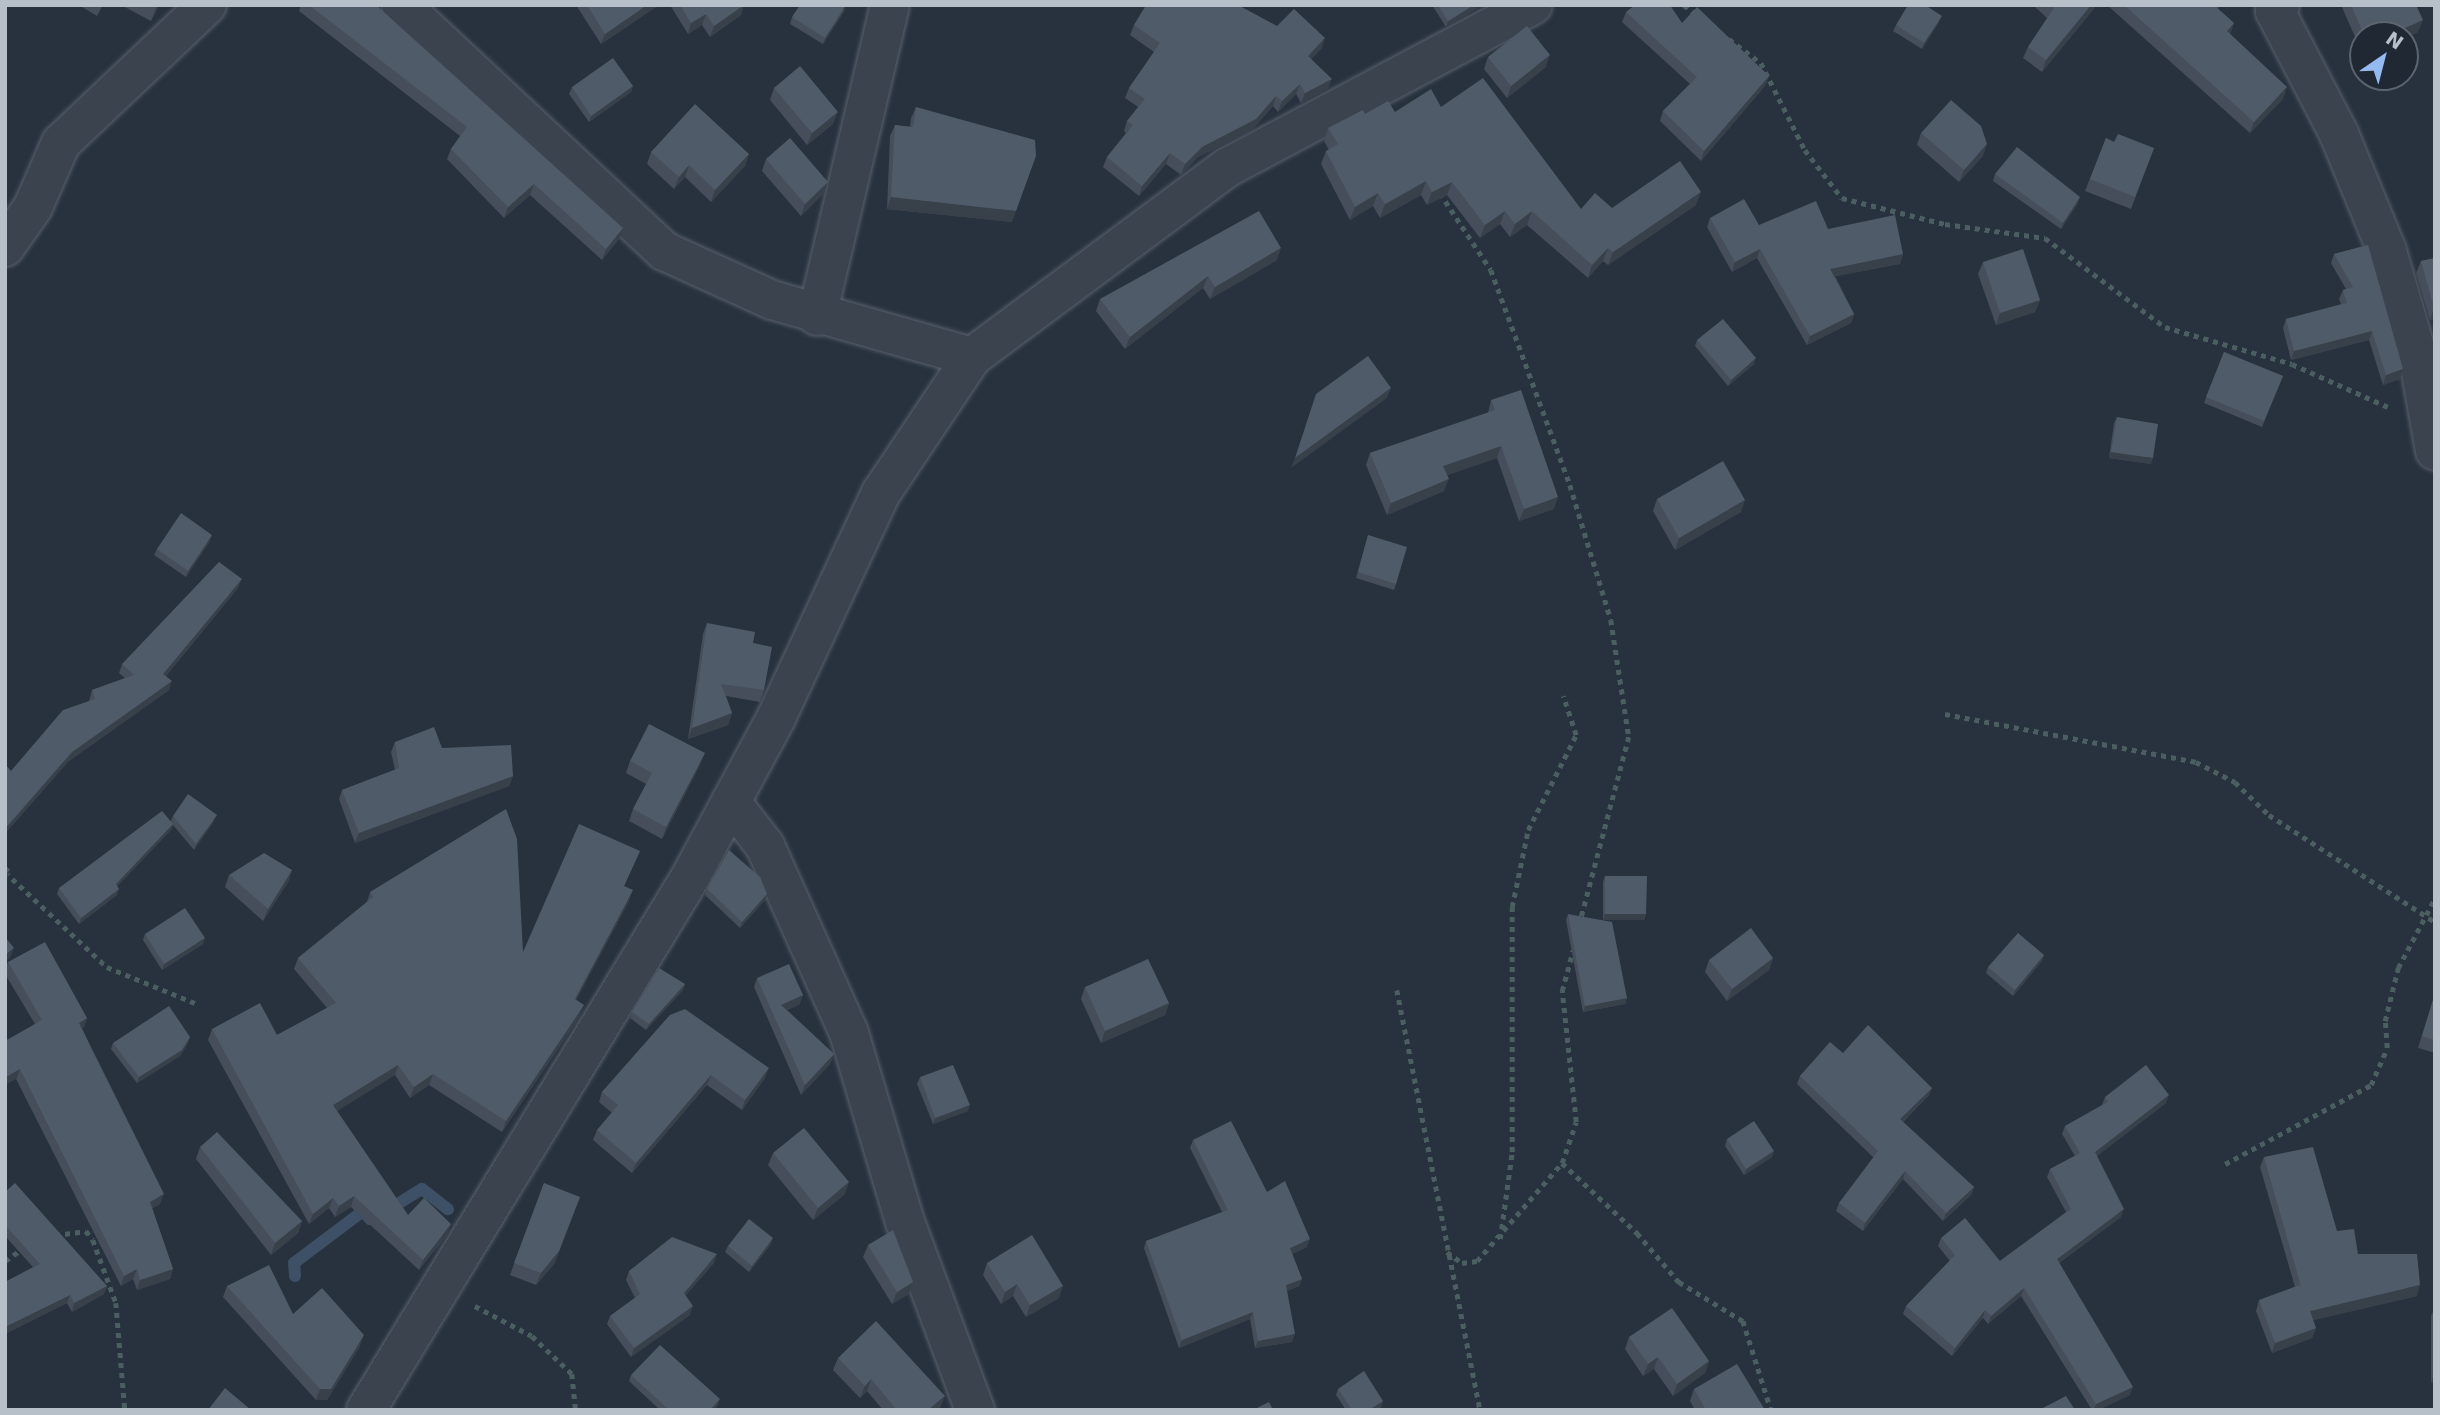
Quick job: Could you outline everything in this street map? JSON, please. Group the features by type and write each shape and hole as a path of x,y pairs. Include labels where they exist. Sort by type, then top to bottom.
{"street":[{"path":"5,247 33,206 61,144 207,5"},
{"path":"401,5 664,251 723,282 817,316 972,358"},
{"path":"817,316 890,5"},
{"path":"366,1410 442,1289 731,802 881,493 972,358 1228,167 1533,5"},
{"path":"2274,7 2339,134 2387,251 2432,434"},
{"path":"731,802 765,846 849,1033 905,1222 975,1410"}],"path":[{"path":"1684,5 1706,22"},
{"path":"1717,30 1761,62 1805,150 1842,198 1945,224 2045,238 2165,327 2292,365 2371,401 2432,434"},
{"path":"1437,190 1491,270 1570,485 1611,620 1629,737 1577,932"},
{"path":"1500,1240 1513,1153 1512,907 1528,830 1576,735 1563,696"},
{"path":"1945,713 2196,762 2235,782 2269,815 2424,918 2435,922"},
{"path":"5,872 107,967 197,1004"},
{"path":"2225,1164 2371,1086 2385,1059 2398,968 2435,898"},
{"path":"1447,1252 1469,1265 1500,1240 1562,1163 1576,1122 1562,991 1574,944"},
{"path":"1397,990 1480,1410"},
{"path":"1562,1163 1679,1282 1743,1321 1771,1410"},
{"path":"47,1238 67,1231 86,1231 93,1240 116,1303 125,1410"},
{"path":"5,1261 26,1246"},
{"path":"442,1289 532,1336 572,1374 576,1410"}],"building":[{"path":"309,5 376,5 623,228 606,249 534,184 508,207 451,149 467,127"},
{"path":"587,5 647,5 605,34"},
{"path":"680,5 744,5 714,26 706,14 691,23"},
{"path":"800,5 846,5 825,38 792,17"},
{"path":"1146,5 1238,5 1277,26 1294,9 1325,38 1308,56 1332,79 1305,93 1300,84 1282,101 1276,96 1256,119 1202,147 1185,164 1170,153 1142,186 1107,157 1133,125 1127,121 1145,99 1129,88 1160,43 1134,25"},
{"path":"1438,5 1474,5 1448,21"},
{"path":"1635,5 1670,5 1682,23 1697,7 1769,76 1704,151 1663,111 1697,77 1626,12"},
{"path":"1908,5 1925,5 1942,16 1924,43 1896,25"},
{"path":"2050,5 2091,5 2046,60 2028,47 2054,8"},
{"path":"2124,5 2215,5 2234,23 2227,31 2287,87 2254,122"},
{"path":"2351,5 2416,5 2423,20 2419,22 2358,21"},
{"path":"1527,26 1550,55 1511,86 1488,57"},
{"path":"613,58 633,86 591,116 572,87"},
{"path":"800,66 838,112 812,133 774,88"},
{"path":"1483,78 1581,209 1595,193 1612,208 1680,161 1701,192 1613,252 1608,248 1592,265 1532,211 1515,224 1505,211 1485,225 1452,182 1432,192 1426,181 1385,204 1378,193 1355,207 1326,151 1338,144 1328,128 1363,110 1365,114 1388,101 1395,112 1431,89 1441,107"},
{"path":"1951,100 1981,126 1987,144 1964,170 1921,133"},
{"path":"695,104 749,154 715,190 689,165 679,177 651,152"},
{"path":"916,107 1035,140 1036,156 1016,211 891,197 895,125 913,127"},
{"path":"2118,134 2154,148 2135,197 2090,179 2106,138 2114,142"},
{"path":"790,138 828,182 805,204 766,159"},
{"path":"2017,147 2080,197 2063,223 1995,174"},
{"path":"1744,199 1759,225 1816,201 1828,229 1895,215 1903,254 1830,269 1854,314 1810,336 1760,249 1735,262 1710,218"},
{"path":"1259,211 1281,248 1215,287 1208,276 1130,337 1100,299"},
{"path":"2368,245 2403,369 2386,375 2372,331 2294,351 2286,319 2347,303 2343,290 2353,287 2334,254"},
{"path":"2023,249 2040,300 2000,313 1983,262"},
{"path":"2435,258 2435,308 2434,308 2421,261"},
{"path":"1723,319 1756,358 1731,380 1697,340"},
{"path":"2224,352 2283,376 2264,421 2206,397"},
{"path":"1368,356 1391,388 1295,458 1316,394"},
{"path":"1521,390 1558,497 1524,509 1501,446 1443,466 1449,479 1391,503 1370,453 1495,410 1491,400"},
{"path":"2117,417 2158,424 2153,458 2111,452"},
{"path":"1723,461 1745,500 1679,538 1657,499"},
{"path":"181,513 212,535 188,571 157,549"},
{"path":"1368,535 1407,547 1396,584 1358,572"},
{"path":"219,562 242,579 163,674 172,681 72,752 5,829 5,764 11,771 63,710 95,699 92,690 134,675 122,664"},
{"path":"707,623 755,632 753,643 772,647 764,690 721,684 732,713 692,728"},
{"path":"649,724 705,753 666,827 633,809 652,773 630,761"},
{"path":"434,727 442,748 511,745 513,776 359,833 342,790 399,768 395,742"},
{"path":"188,794 217,815 196,844 173,816"},
{"path":"506,809 517,839 523,952 579,824 640,851 624,886 633,890 575,999 584,1005 506,1121 433,1074 414,1087 398,1065 333,1105 408,1215 424,1198 451,1224 423,1260 354,1196 339,1206 333,1198 313,1214 212,1029 260,1003 277,1035 336,1003 298,958 373,897 370,892"},
{"path":"162,811 173,824 116,884 119,889 81,918 59,888"},
{"path":"729,850 760,877 767,894 742,922 707,889"},
{"path":"264,853 292,870 268,909 229,875"},
{"path":"1605,876 1647,876 1646,914 1605,914"},
{"path":"185,908 205,938 164,964 145,934"},
{"path":"1568,914 1612,922 1627,998 1585,1006"},
{"path":"1751,928 1773,958 1732,989 1709,960"},
{"path":"2018,933 2044,955 2015,990 1988,967"},
{"path":"5,937 14,948 5,955"},
{"path":"45,942 87,1018 79,1023 164,1194 150,1202 173,1269 140,1280 137,1269 124,1276 20,1069 5,1078 5,1041 42,1020 8,962"},
{"path":"1148,959 1169,1003 1105,1031 1085,987"},
{"path":"789,964 803,995 781,1005 834,1054 805,1085 757,978"},
{"path":"659,968 685,984 649,1024 632,1012"},
{"path":"2435,994 2435,1040 2422,1036"},
{"path":"169,1006 190,1037 182,1050 139,1077 113,1043"},
{"path":"685,1009 769,1068 745,1100 711,1075 636,1163 597,1130 618,1105 602,1092 670,1015"},
{"path":"1868,1025 1932,1088 1900,1119 1974,1187 1946,1213 1905,1171 1865,1223 1839,1203 1878,1151 1800,1076 1830,1042 1843,1053"},
{"path":"953,1065 970,1105 935,1118 920,1077"},
{"path":"2146,1065 2169,1095 2095,1152 2124,1209 2057,1259 2133,1387 2096,1404 2024,1288 1991,1316 1985,1310 1955,1348 1906,1306 1955,1255 1941,1238 1965,1218 2000,1261 2071,1209 2050,1169 2080,1153 2065,1126 2108,1102 2105,1097"},
{"path":"1231,1121 1267,1192 1285,1181 1310,1239 1290,1248 1302,1279 1286,1285 1295,1334 1258,1341 1253,1312 1182,1340 1146,1241 1228,1210 1193,1140"},
{"path":"1754,1121 1774,1151 1746,1169 1727,1139"},
{"path":"804,1128 849,1182 818,1208 773,1153"},
{"path":"217,1132 302,1221 275,1243 200,1147"},
{"path":"2313,1147 2337,1231 2354,1229 2358,1254 2417,1254 2420,1285 2310,1311 2316,1328 2275,1343 2259,1300 2300,1285 2303,1293 2264,1157"},
{"path":"15,1183 107,1286 74,1303 70,1295 5,1327 5,1282 40,1264 5,1225 5,1192"},
{"path":"544,1183 580,1197 559,1251 541,1273 514,1263"},
{"path":"749,1219 773,1238 752,1266 728,1246"},
{"path":"893,1230 913,1282 897,1292 868,1245"},
{"path":"1032,1235 1063,1286 1030,1305 1017,1284 1005,1292 987,1263"},
{"path":"672,1237 717,1254 684,1293 693,1306 634,1348 610,1316 640,1294 629,1271"},
{"path":"269,1265 293,1314 322,1288 364,1335 331,1389 320,1389 227,1286"},
{"path":"2434,1307 2435,1374 2434,1374"},
{"path":"1672,1308 1709,1361 1677,1384 1658,1357 1648,1364 1629,1337"},
{"path":"876,1321 945,1396 928,1410 897,1410 871,1379 865,1386 838,1358"},
{"path":"660,1345 720,1399 710,1410 669,1410 631,1375"},
{"path":"1737,1364 1765,1410 1706,1410 1694,1389"},
{"path":"1364,1371 1383,1401 1369,1410 1352,1410 1338,1389"},
{"path":"225,1388 251,1410 208,1410"},
{"path":"2066,1396 2075,1410 2039,1410"},
{"path":"1269,1402 1273,1410 1253,1410"}],"waterway":[{"path":"388,1210 422,1189 448,1209"},
{"path":"295,1276 294,1263 363,1211 370,1219"}]}
